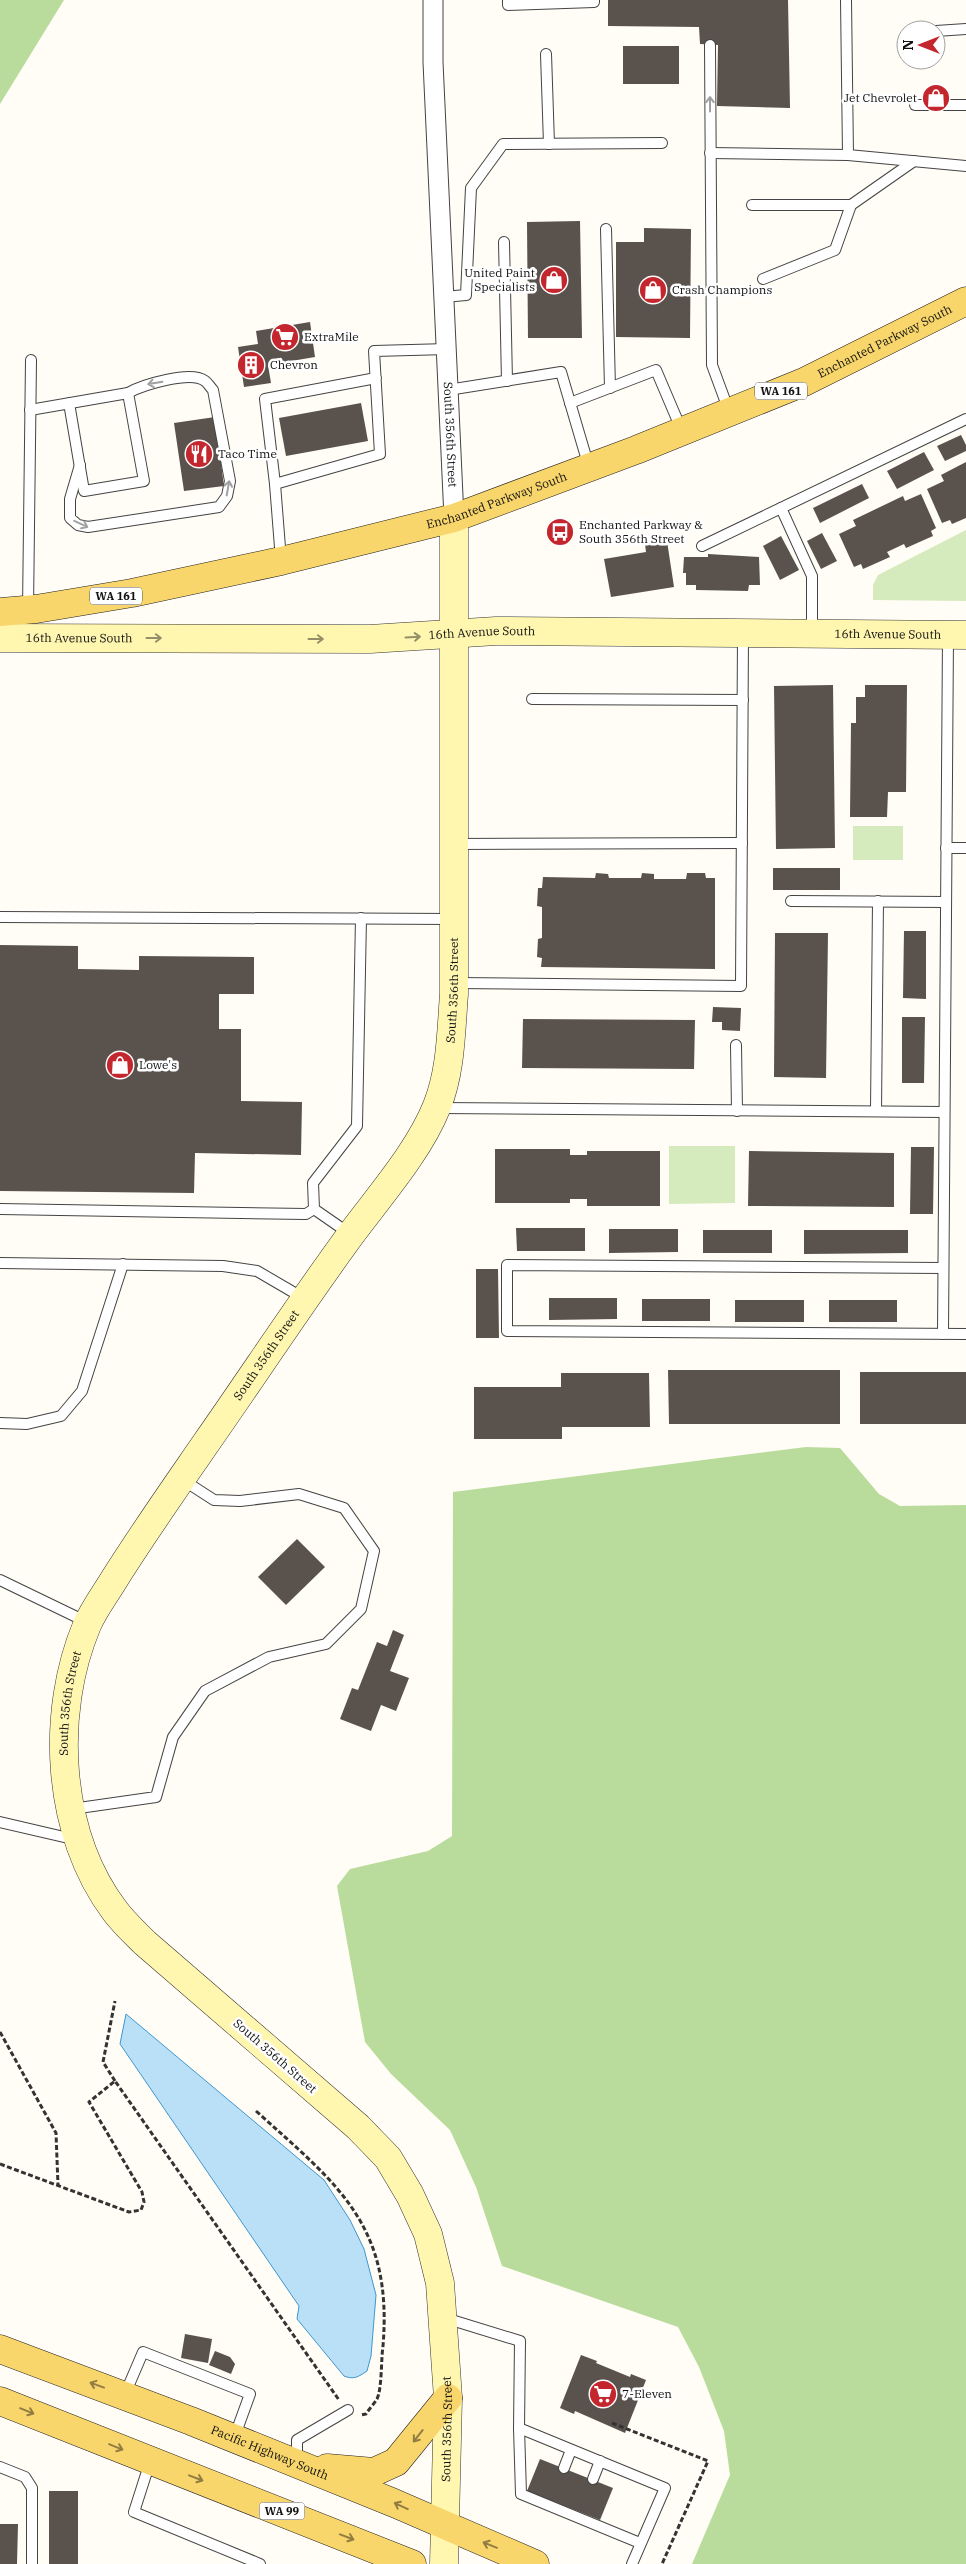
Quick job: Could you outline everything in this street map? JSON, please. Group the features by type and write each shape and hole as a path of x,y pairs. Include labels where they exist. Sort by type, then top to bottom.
{"main road":[{"name":"Enchanted Parkway South","path":"0,612 28,610 132,593 281,561 454,518 590,468 804,382 966,300"},
{"name":"South 356th Street","path":"444,2564 448,2398 440,2283 428,2234 410,2196 388,2158 358,2127 144,1943 114,1911 92,1872 80,1840 71,1809 64,1756 65,1721 70,1685 88,1623 140,1538 351,1234 401,1168 436,1108 445,1083 450,1055 454,983 456,635 454,518"},
{"name":"16th Avenue South","path":"0,638 370,639 496,631 957,635"},
{"name":"Pacific Highway South","path":"0,2349 394,2503 445,2527 535,2564"},
{"path":"297,2465 374,2472 383,2470 402,2456 448,2398"},
{"name":"WA 99","path":"0,2401 412,2564"}],"street":[{"name":"South 356th Street","path":"433,0 433,62 448,349 454,518"}],"lane":[{"path":"508,0 508,6 558,2 594,2 594,0"},
{"path":"846,0 848,155"},
{"path":"946,30 966,29"},
{"path":"710,45 712,365 730,412"},
{"path":"546,54 548,144"},
{"path":"916,105 966,105"},
{"path":"444,297 466,295 471,188 503,144 662,143"},
{"path":"710,153 848,155 966,166"},
{"path":"752,204 851,204 914,161"},
{"path":"763,279 835,250 851,204"},
{"path":"606,229 610,388"},
{"path":"504,242 507,381"},
{"path":"275,484 380,454 374,351 448,349"},
{"path":"28,610 31,360"},
{"path":"570,403 656,370 682,431"},
{"path":"448,390 561,372 590,468"},
{"path":"30,410 128,392 141,385 180,378 195,377 204,380 212,390 230,482 227,496 219,507 88,527 78,525 70,518 70,498 80,465"},
{"path":"281,561 275,484 265,399 376,378"},
{"path":"69,403 84,492 144,481 128,392"},
{"path":"702,546 966,419"},
{"path":"781,508 812,576 812,634"},
{"path":"454,983 741,986 743,634"},
{"path":"943,1334 946,848 957,635"},
{"path":"532,699 743,700"},
{"path":"454,844 742,843"},
{"path":"946,848 966,848"},
{"path":"791,901 946,902"},
{"path":"876,1112 878,902"},
{"path":"0,917 453,919"},
{"path":"314,1209 313,1183 357,1126 361,918"},
{"path":"736,1045 737,1110"},
{"path":"436,1108 944,1112"},
{"path":"0,1209 306,1214 314,1209"},
{"path":"314,1209 351,1234"},
{"path":"0,1263 223,1266 257,1271 306,1299"},
{"path":"0,1423 27,1424 61,1416 82,1391 123,1264"},
{"path":"944,1268 507,1265 507,1331 966,1334"},
{"path":"71,1809 156,1797 172,1737 205,1691 269,1657 326,1644 361,1609 374,1551 344,1508 299,1494 240,1501 214,1500 182,1478"},
{"path":"0,1580 88,1623"},
{"path":"0,1822 80,1840"},
{"path":"443,2317 520,2341 519,2428 521,2494 578,2514 640,2544"},
{"path":"124,2396 143,2352 152,2355 250,2394 234,2439"},
{"path":"297,2465 297,2440 348,2410"},
{"path":"519,2428 665,2488 632,2564"},
{"path":"564,2468 571,2450"},
{"path":"150,2461 134,2512 235,2552 260,2564"},
{"path":"592,2480 600,2461"},
{"path":"0,2467 25,2477 32,2488 32,2564"},
{"path":"235,2552 236,2564"}],"path":[{"path":"116,2001 104,2062 115,2081 348,2410 355,2416 366,2414 378,2398 385,2315 383,2289 376,2255 356,2211 328,2176 256,2110"},
{"path":"0,2032 56,2133 58,2186"},
{"path":"0,2164 130,2212 140,2210 144,2202 142,2192 89,2102 115,2081"},
{"path":"612,2423 708,2461 662,2564"}],"green space":[{"path":"0,0 64,0 0,104"},
{"path":"966,530 966,601 873,600 873,585 878,575"},
{"path":"853,826 903,826 903,860 853,860"},
{"path":"669,1146 735,1146 735,1203 669,1204"},
{"path":"806,1447 840,1448 879,1494 900,1506 966,1505 966,2564 692,2564 730,2475 724,2431 699,2367 678,2327 502,2266 476,2187 450,2130 391,2074 365,2042 337,1886 350,1869 428,1851 452,1836 453,1492"}],"water":[{"path":"126,2014 324,2180 350,2220 364,2249 376,2295 371,2356 367,2371 361,2375 351,2378 344,2376 297,2319 299,2306 120,2044"}],"building":[{"path":"608,0 788,0 790,108 717,106 718,45 700,44 699,27 608,26"},
{"path":"623,46 679,46 679,84 623,84"},
{"name":"United Paint Specialists","path":"580,221 582,338 528,338 527,222"},
{"name":"Crash Champions","path":"644,228 691,229 690,338 616,337 616,242 644,242"},
{"name":"ExtraMile","path":"310,322 315,357 268,365 271,383 244,387 238,347 258,344 256,331"},
{"path":"361,403 368,441 286,456 279,418"},
{"name":"Taco Time","path":"215,417 224,486 184,491 174,423"},
{"path":"961,435 966,445 966,451 945,461 937,446"},
{"path":"924,452 934,470 897,489 887,471"},
{"path":"966,462 966,518 952,524 950,520 942,523 927,489 944,481 941,475"},
{"path":"862,484 869,498 820,523 813,508"},
{"path":"921,494 936,528 931,531 933,536 906,548 904,544 887,552 890,557 863,569 861,564 854,567 839,534 856,526 853,520 903,496 905,501"},
{"path":"822,533 837,561 821,569 807,541"},
{"path":"781,536 799,570 780,580 763,546"},
{"path":"667,541 674,587 611,597 604,559 646,552 645,544"},
{"path":"708,554 759,557 760,585 749,585 748,591 696,590 696,585 686,585 686,573 683,573 684,557 708,557"},
{"path":"833,685 835,848 776,849 774,686"},
{"path":"865,685 907,685 906,792 888,792 887,817 850,817 851,723 856,723 856,697 865,697"},
{"path":"773,868 840,868 840,890 773,890"},
{"path":"596,873 608,874 609,878 641,878 642,873 654,874 654,879 686,879 687,873 705,873 706,878 715,878 715,969 541,967 542,958 537,957 538,939 542,938 542,907 537,906 538,888 542,888 543,877 595,878"},
{"path":"904,931 926,931 926,999 903,998"},
{"path":"775,933 828,933 826,1078 774,1077"},
{"name":"Lowe's","path":"0,945 78,946 78,969 139,970 139,956 254,957 254,994 219,994 219,1029 241,1029 241,1101 302,1102 301,1155 195,1153 194,1193 0,1191"},
{"path":"713,1007 741,1008 740,1031 722,1030 722,1022 712,1022"},
{"path":"902,1017 925,1017 924,1083 902,1083"},
{"path":"523,1019 695,1020 694,1069 522,1068"},
{"path":"911,1147 934,1147 933,1214 910,1214"},
{"path":"495,1149 570,1149 570,1155 587,1155 587,1151 660,1151 660,1206 587,1206 587,1199 570,1199 570,1203 495,1203"},
{"path":"749,1151 894,1153 894,1207 748,1206"},
{"path":"516,1228 585,1228 585,1251 517,1251"},
{"path":"609,1229 678,1229 678,1252 609,1253"},
{"path":"703,1230 772,1230 772,1253 703,1253"},
{"path":"804,1230 908,1230 908,1253 804,1254"},
{"path":"476,1269 498,1269 499,1338 476,1338"},
{"path":"549,1298 617,1298 617,1319 549,1320"},
{"path":"642,1299 710,1299 710,1321 642,1321"},
{"path":"735,1300 804,1300 804,1322 735,1322"},
{"path":"829,1300 897,1300 897,1322 829,1322"},
{"path":"668,1370 840,1370 840,1424 669,1424"},
{"path":"860,1372 966,1372 966,1424 860,1424"},
{"path":"561,1373 649,1373 650,1427 562,1427 562,1439 474,1439 474,1387 561,1387"},
{"path":"297,1539 325,1567 286,1605 258,1577"},
{"path":"393,1630 404,1635 390,1671 409,1678 396,1711 381,1705 371,1731 340,1719 352,1688 358,1690 377,1642 387,1646"},
{"path":"185,2334 212,2339 208,2363 181,2358"},
{"path":"215,2351 230,2357 235,2364 231,2374 209,2365"},
{"name":"7-Eleven","path":"581,2355 630,2377 631,2374 646,2380 625,2433 575,2411 574,2414 560,2408"},
{"path":"540,2459 613,2488 600,2520 527,2491"},
{"path":"49,2491 78,2491 78,2564 49,2564"},
{"path":"0,2524 18,2524 17,2564 0,2564"}],"place":[{"name":"Jet Chevrolet","path":"936,98"},
{"name":"United Paint Specialists","path":"554,280"},
{"name":"Crash Champions","path":"653,290"},
{"name":"ExtraMile","path":"285,337"},
{"name":"Chevron","path":"251,365"},
{"name":"Taco Time","path":"199,454"},
{"name":"Enchanted Parkway & South 356th Street","path":"560,532"},
{"name":"Lowe's","path":"120,1065"},
{"name":"7-Eleven","path":"603,2394"}]}
